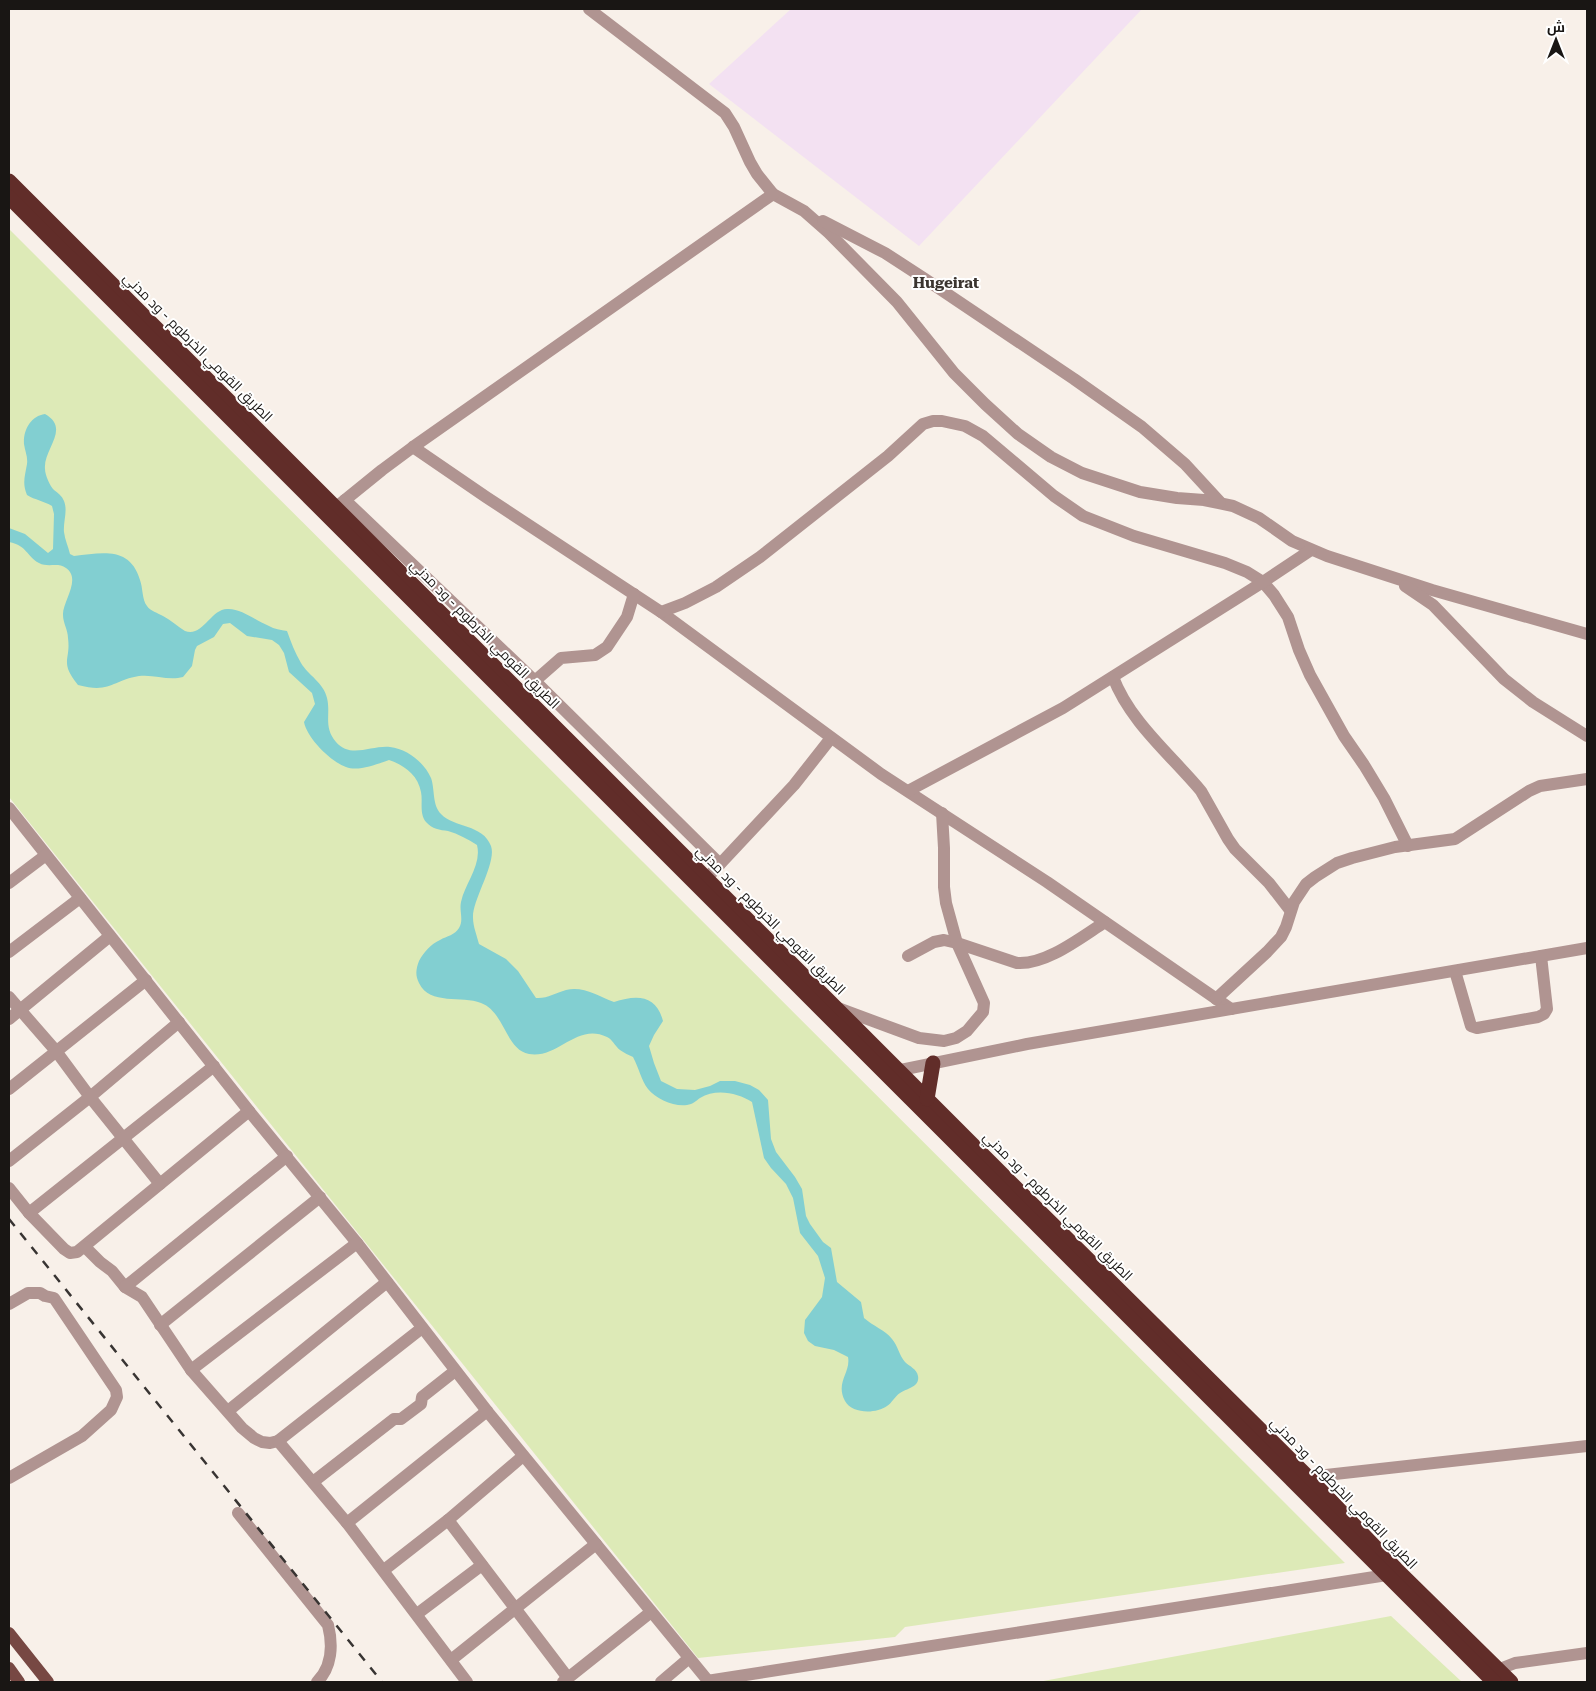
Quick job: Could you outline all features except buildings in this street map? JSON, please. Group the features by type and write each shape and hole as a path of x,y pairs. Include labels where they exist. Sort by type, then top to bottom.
{"highway":[{"name":"الطريق القومي الخرطوم - ود مدني","path":"9,181 835,1007 892,1072 927,1099 1308,1477 1402,1575 1493,1675"},
{"name":"الطريق القومي الخرطوم - ود مدني","path":"9,197 336,507 1387,1575 1493,1675 1511,1682"},
{"path":"927,1099 933,1063"}],"main road":[{"path":"9,1633 48,1682"},
{"path":"9,1668 19,1682"}],"street":[{"path":"589,9 725,112 734,126 757,174 773,194 884,253 1074,379 1159,440 1220,502"},
{"path":"720,864 535,681 336,507 413,447 773,194"},
{"path":"804,211 829,233 897,302 954,373 985,404 1018,434 1051,457 1082,473 1140,492 1220,502 1246,510 1292,541 1311,550 1432,590 1587,634"},
{"path":"661,612 702,595 735,575 793,533 888,456 923,424 932,421 958,424 975,430 1061,501 1083,516 1134,536 1225,563 1263,582 1284,610 1310,675 1344,736 1384,798 1408,846"},
{"path":"413,447 661,612 860,760 1105,922 1231,1009"},
{"path":"908,791 1063,708 1113,678 1311,550"},
{"path":"1394,578 1433,605 1504,678 1533,702 1587,736"},
{"path":"521,693 561,658 595,655 607,647 627,617 634,594"},
{"path":"1113,678 1118,690 1134,715 1201,791 1236,849 1269,883 1290,910"},
{"path":"707,878 794,785 831,738"},
{"path":"1216,999 1281,937 1286,927 1290,910 1306,884 1337,863 1408,846 1455,839 1529,791 1540,786 1587,779"},
{"path":"9,809 249,1111 357,1243 523,1456 708,1681 1387,1575"},
{"path":"835,1007 919,1038 944,1041 956,1038 967,1031 980,1017 984,1008 982,999 958,942 944,894 942,813"},
{"path":"9,883 46,855"},
{"path":"9,952 80,898"},
{"path":"908,956 934,942 944,940 958,942 1016,963 1027,964 1059,951 1105,922"},
{"path":"9,1019 110,936"},
{"path":"892,1072 1037,1042 1587,948"},
{"path":"1455,971 1471,1026 1477,1028 1538,1017 1544,1014 1547,1009 1541,956"},
{"path":"9,1089 146,980"},
{"path":"9,997 56,1051 90,1097 160,1184"},
{"path":"9,1161 90,1097 179,1022"},
{"path":"29,1213 214,1066"},
{"path":"9,1188 29,1213 64,1249 70,1252 77,1252 249,1111"},
{"path":"125,1286 287,1156"},
{"path":"160,1325 320,1197"},
{"path":"191,1370 357,1243"},
{"path":"85,1246 125,1286 142,1297 191,1370 242,1428 262,1442 270,1443 278,1440 422,1328"},
{"path":"228,1411 387,1282"},
{"path":"9,1304 28,1293 40,1293 54,1298 116,1390 117,1397 111,1410 82,1436 9,1478"},
{"path":"313,1482 394,1419 401,1419 421,1404 422,1397 455,1371"},
{"path":"347,1523 487,1411"},
{"path":"278,1440 384,1570 467,1682"},
{"path":"1308,1477 1587,1446"},
{"path":"384,1570 448,1520 523,1456"},
{"path":"238,1513 328,1625 331,1643 330,1655 324,1674 317,1682"},
{"path":"448,1520 515,1607 566,1680 651,1612"},
{"path":"451,1660 596,1544"},
{"path":"1355,1580 1367,1565 1367,1555"},
{"path":"417,1614 482,1565"},
{"path":"1493,1675 1515,1664 1587,1653"},
{"path":"661,1682 688,1659"}],"shaded area":[{"path":"791,9 1142,9 919,246 709,84"}],"green space":[{"path":"9,229 1345,1563 905,1627 895,1637 698,1658 9,797"},
{"path":"1391,1616 1462,1682 1038,1682"}],"water":[{"path":"45,414 56,426 56,433 45,462 45,471 51,486 64,501 66,509 64,532 70,554 74,556 114,554 129,561 140,580 144,601 148,608 185,631 196,631 216,613 221,610 232,609 271,627 287,631 301,663 323,688 328,704 328,726 336,742 348,750 354,751 390,747 409,753 428,772 432,782 436,806 441,814 453,822 475,830 487,839 491,846 491,862 476,902 473,918 479,944 506,959 518,971 536,998 544,998 566,990 579,989 614,1002 630,998 650,1001 660,1012 663,1021 649,1046 661,1081 677,1089 695,1090 720,1081 735,1081 750,1085 759,1090 768,1100 771,1139 776,1152 802,1189 806,1216 810,1224 823,1242 831,1248 837,1282 861,1302 864,1318 892,1339 905,1362 917,1374 918,1380 915,1385 898,1394 889,1405 882,1409 864,1411 853,1408 848,1405 842,1394 842,1383 848,1357 834,1350 815,1346 808,1341 804,1333 805,1320 822,1297 825,1278 818,1256 800,1233 793,1198 786,1184 764,1158 752,1102 734,1094 720,1092 706,1095 689,1105 671,1103 651,1093 633,1057 620,1050 607,1037 586,1034 549,1051 529,1054 521,1051 515,1045 495,1014 481,1003 438,997 424,990 417,977 419,961 430,946 453,934 459,928 461,922 461,902 477,860 477,845 448,831 433,828 426,822 423,815 422,796 417,781 414,776 400,765 389,760 356,769 346,767 320,749 304,722 315,704 312,693 289,672 284,653 279,645 272,640 247,636 230,623 223,624 214,637 197,646 192,666 183,677 139,676 98,688 78,685 67,666 69,646 63,615 72,584 70,573 63,566 39,563 20,546 9,542 9,528 25,534 48,553 53,549 54,514 52,506 27,495 24,483 27,461 24,444 25,434 32,421"}],"railway":[{"path":"9,1219 382,1682"}],"district":[{"name":"Hugeirat","path":"946,283"}]}
